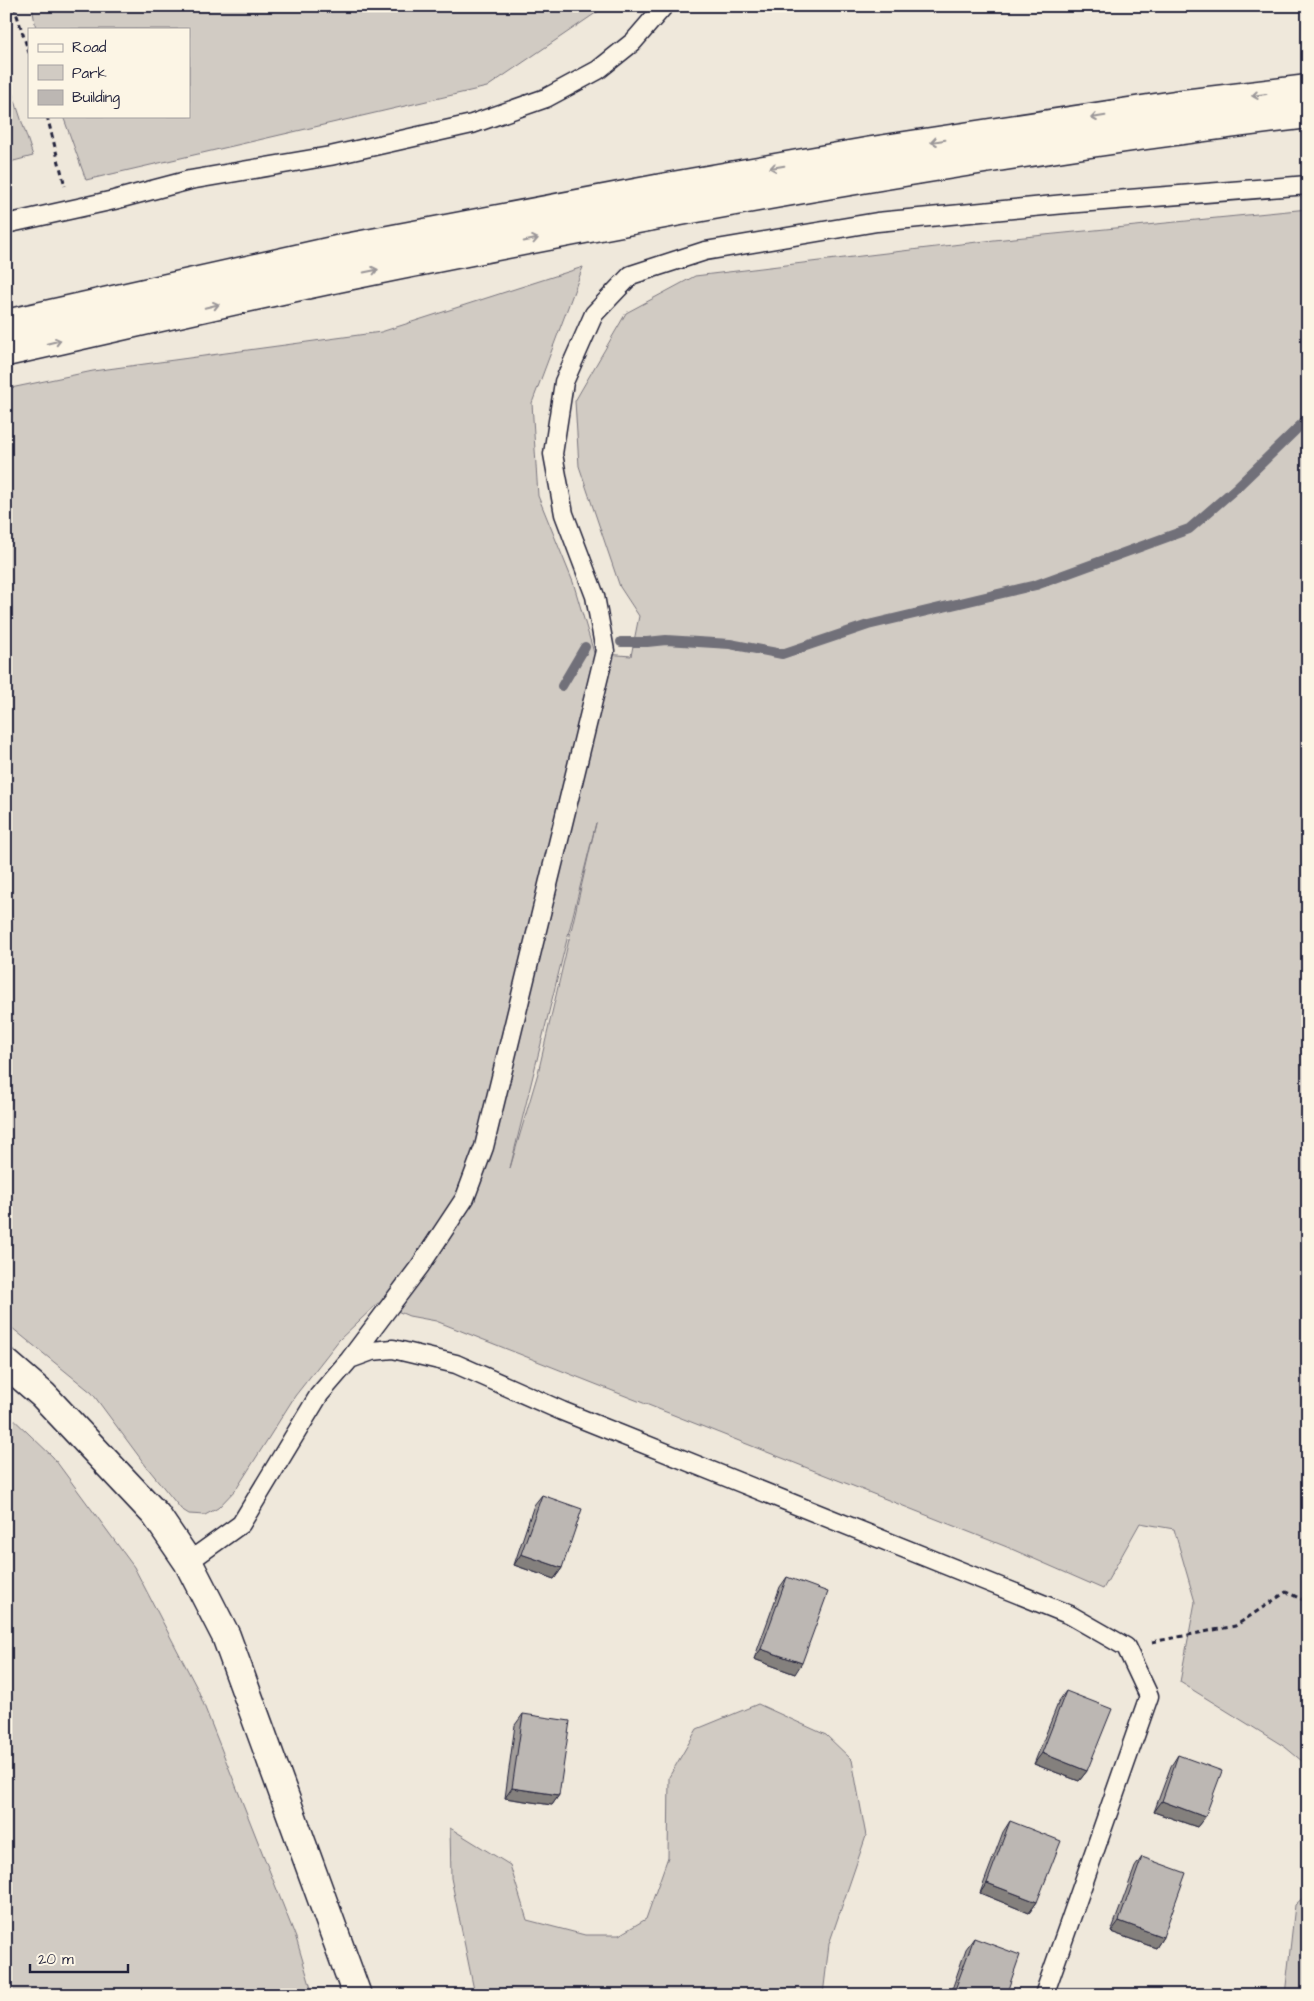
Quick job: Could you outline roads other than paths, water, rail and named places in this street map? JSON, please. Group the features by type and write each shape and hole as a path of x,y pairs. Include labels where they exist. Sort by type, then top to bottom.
{"main road":[{"path":"6,324 346,248 672,186 902,146 1175,105 1308,88"},
{"path":"6,352 355,274 671,213 1168,131 1308,114"},
{"path":"6,1363 43,1394 150,1508 188,1562 226,1636 357,1995"}],"lane":[{"path":"6,224 190,180 330,156 472,124 546,98 598,70 633,42 664,6"},
{"path":"188,1562 241,1524 319,1395 350,1359 420,1266 465,1198 484,1146 605,651 595,596 564,514 553,454 564,382 594,314 631,275 704,251 877,222 1065,204 1308,185"},
{"path":"350,1359 372,1351 393,1349 456,1364 562,1411 1070,1615 1126,1647 1149,1696 1044,1995"}],"waterway":[{"path":"621,642 666,640 730,644 782,654 868,625 1036,585 1189,529 1235,489 1308,418"},
{"path":"562,686 585,647"}]}
